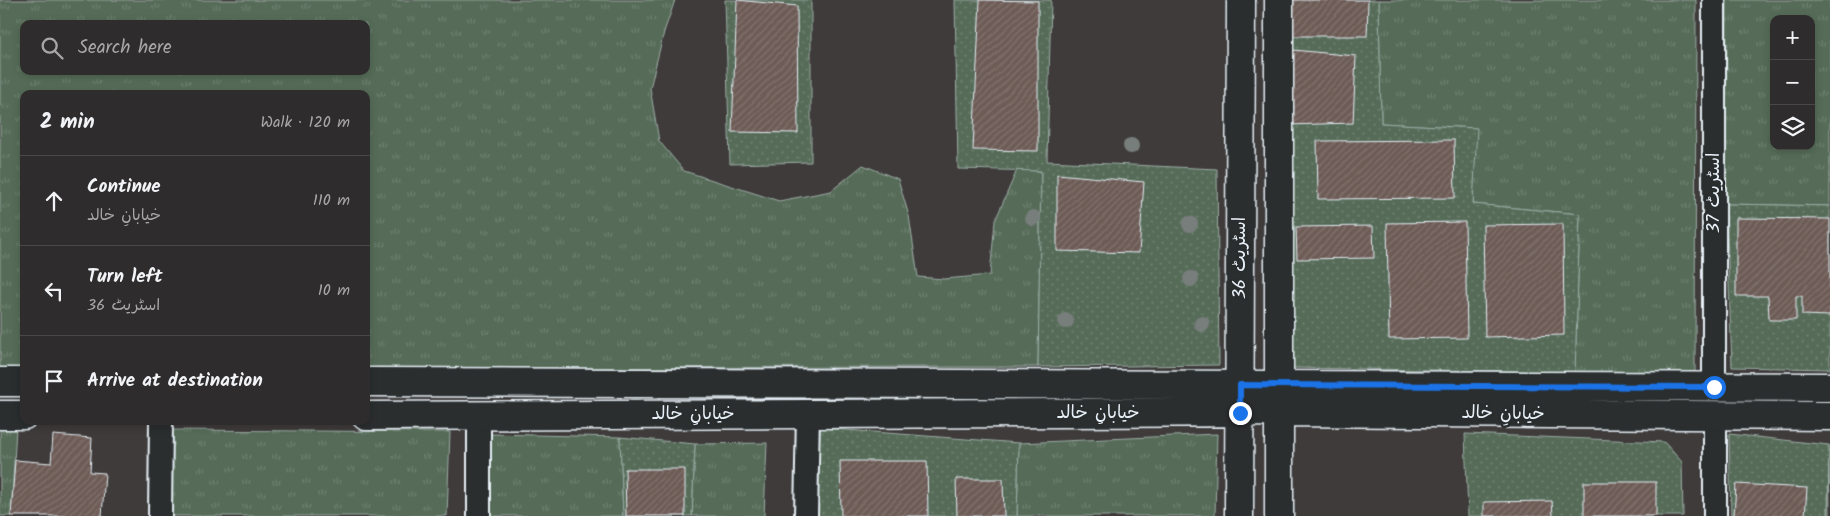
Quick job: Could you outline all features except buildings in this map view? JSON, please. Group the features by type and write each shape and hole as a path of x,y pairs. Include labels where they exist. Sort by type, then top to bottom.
{"street":[{"name":"اسٹریٹ 36","path":"1239,516 1241,0"},
{"path":"1279,0 1279,516"},
{"name":"اسٹریٹ 37","path":"1714,0 1714,387"},
{"path":"0,382 20,382"},
{"name":"خیابانِ خالد","path":"370,382 1830,387"},
{"name":"خیابانِ خالد","path":"370,416 1279,412 1830,416"},
{"path":"806,516 808,413"},
{"path":"0,415 20,415"},
{"path":"479,415 479,516"},
{"path":"1715,416 1715,516"},
{"path":"160,516 161,425"}],"green space":[{"path":"0,0 675,0 664,32 650,88 659,141 684,171 779,201 831,191 863,165 898,179 909,216 918,277 944,279 990,275 995,221 1017,170 1041,171 1038,367 370,368 370,90 20,90 20,368 0,368"},
{"path":"725,0 811,0 811,162 730,164"},
{"path":"955,0 1051,0 1047,161 1217,169 1219,365 1038,367 1041,171 958,169"},
{"path":"1289,0 1379,0 1381,123 1477,128 1473,204 1580,214 1575,372 1292,368"},
{"path":"1379,0 1696,0 1695,372 1575,372 1580,214 1473,204 1476,128 1381,123"},
{"path":"1727,0 1830,0 1830,206 1726,204"},
{"path":"1726,204 1830,206 1830,369 1732,367"},
{"path":"0,428 16,428 11,516 0,516"},
{"path":"820,428 1019,443 1017,516 817,516"},
{"path":"172,430 450,432 447,516 172,516"},
{"path":"491,434 620,437 623,516 489,516"},
{"path":"1217,434 1215,516 1017,516 1019,443"},
{"path":"1465,434 1664,442 1682,462 1683,516 1468,516"},
{"path":"1729,434 1829,445 1828,516 1731,516"},
{"path":"620,437 695,444 692,516 623,516"},
{"path":"767,443 764,516 692,516 695,444"},
{"path":"1829,445 1830,516 1828,516"}],"route":[{"path":"1240,413 1240,385 1714,387"}]}
